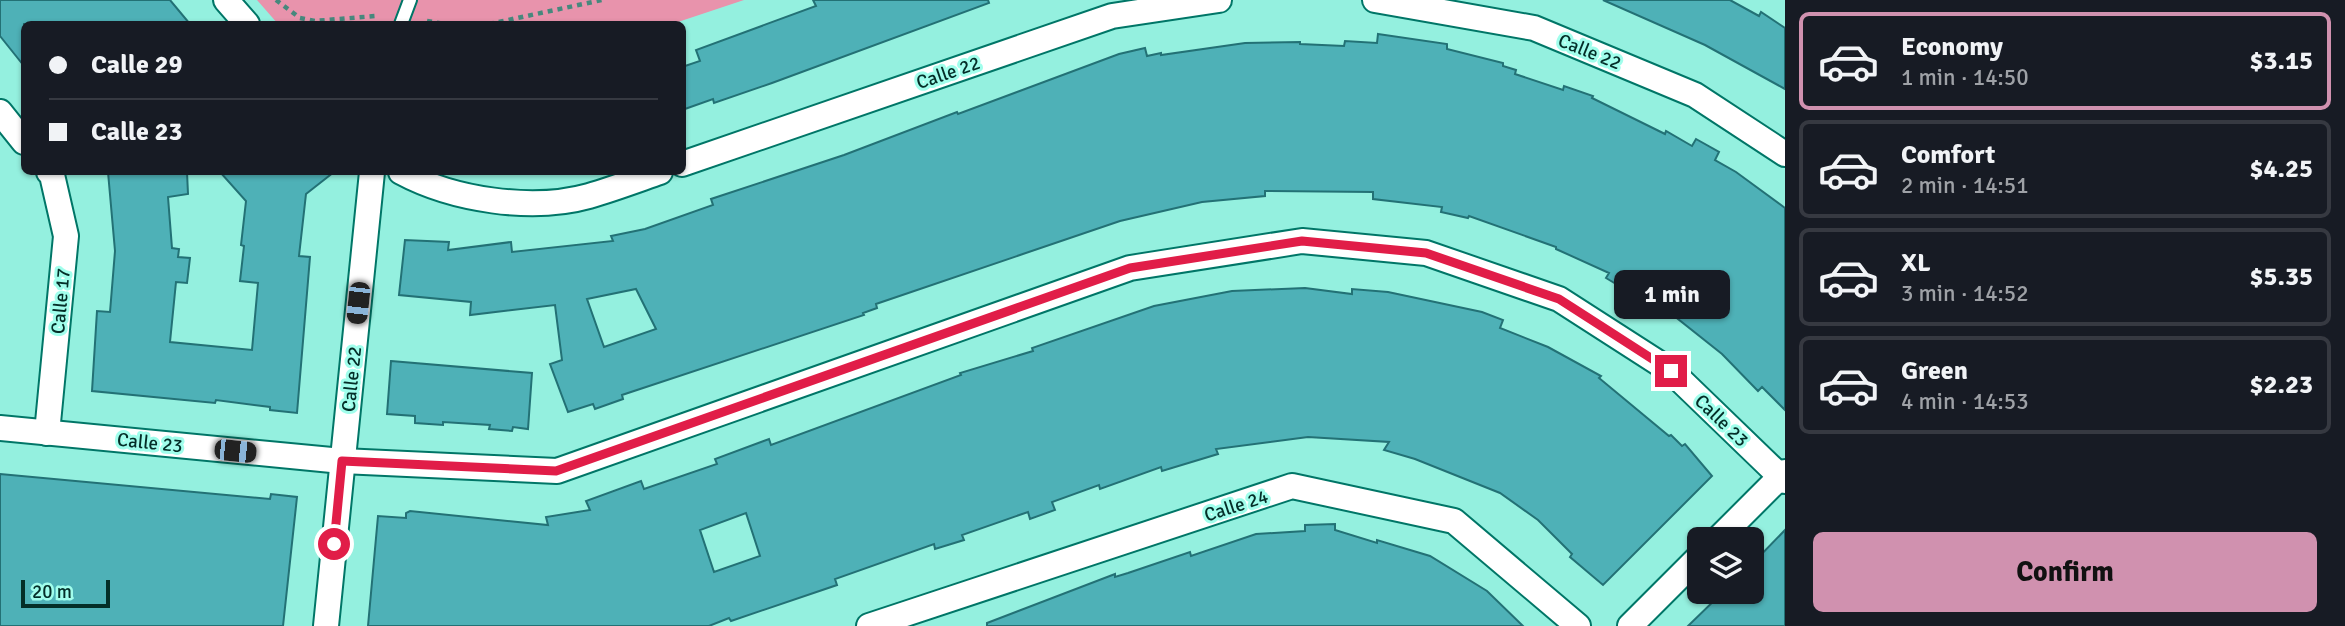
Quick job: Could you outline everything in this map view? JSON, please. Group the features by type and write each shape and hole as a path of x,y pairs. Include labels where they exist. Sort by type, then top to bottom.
{"street":[{"path":"226,0 244,21"},
{"name":"Calle 22","path":"686,163 1112,16 1219,0"},
{"name":"Calle 22","path":"1376,0 1534,28 1695,94 1785,154"},
{"path":"0,112 21,138"},
{"name":"Calle 17","path":"47,433 66,236 52,175"},
{"name":"Calle 22","path":"326,626 372,175"},
{"path":"409,175 489,201 543,202 587,197 651,175"},
{"name":"Calle 23","path":"0,428 342,461 556,471 1130,268 1302,241 1426,253 1559,299 1671,371 1783,477"},
{"path":"1731,527 1783,477"},
{"name":"Calle 24","path":"869,626 1292,486 1454,521 1578,626"},
{"path":"1630,626 1687,570"}],"lane":[{"path":"402,21 410,0"}],"path":[{"path":"276,0 300,18 314,21 375,16"},
{"path":"503,21 602,0"}],"shaded area":[{"path":"257,0 744,0 681,21 275,21"}],"building":[{"path":"0,0 170,0 188,21 21,21 21,62 0,36"},
{"path":"813,0 988,0 989,3 772,83 714,103 713,99 686,109 686,66 700,61 696,50 816,6"},
{"path":"1603,0 1730,0 1759,16 1761,12 1785,28 1785,89 1705,45"},
{"path":"1378,34 1447,44 1447,49 1503,63 1503,66 1516,70 1515,74 1563,90 1564,86 1593,96 1592,98 1665,134 1666,131 1692,146 1696,139 1719,152 1715,160 1785,208 1785,410 1762,387 1758,391 1722,354 1659,304 1656,308 1606,278 1609,273 1556,247 1469,216 1468,218 1441,212 1442,207 1373,199 1373,192 1265,191 1265,196 1202,202 1120,221 876,304 877,308 863,313 864,315 622,395 623,399 595,409 593,404 568,412 550,364 562,360 555,305 470,315 471,302 399,295 405,240 449,242 448,250 511,242 512,252 613,241 611,236 645,229 713,205 711,199 844,155 1119,54 1145,48 1147,56 1161,55 1245,43 1300,42 1344,46 1345,41 1377,43","holes":["636,289 656,329 604,347 587,299"]},
{"path":"108,175 187,175 188,194 168,197 172,248 179,249 178,257 190,258 187,283 176,282 170,342 252,350 258,283 240,281 246,201 223,175 330,175 306,194 299,256 310,257 297,413 216,400 215,403 92,391 97,311 110,312 115,251"},
{"path":"1305,288 1352,294 1352,289 1388,292 1482,312 1503,320 1500,328 1548,347 1601,376 1599,378 1669,436 1682,446 1685,444 1712,476 1603,585 1570,557 1572,554 1538,520 1500,493 1415,459 1384,450 1389,442 1308,437 1216,449 1218,454 1162,471 1161,467 1100,489 1099,485 1052,502 1055,510 1030,519 1028,512 962,535 964,540 935,549 934,544 835,579 837,585 709,626 368,626 378,516 406,518 406,513 410,511 548,525 546,517 590,510 586,501 641,481 644,489 717,464 715,459 769,439 771,445 961,375 960,373 1033,351 1032,348 1154,306 1232,291","holes":["746,513 760,556 714,572 700,530"]},
{"path":"391,361 532,373 528,429 513,427 512,431 489,429 490,425 415,423 415,416 387,414"},
{"path":"0,474 270,499 271,494 297,497 283,626 0,626"},
{"path":"1335,524 1335,530 1430,556 1487,591 1523,626 987,626 987,623 1115,574 1115,577 1190,552 1191,556 1256,534 1305,531 1305,525"},
{"path":"1785,530 1785,626 1688,626 1711,604 1764,604 1764,552"}],"route":[{"path":"334,544 342,461 556,471 1130,268 1302,241 1426,253 1559,299 1671,371"}]}
